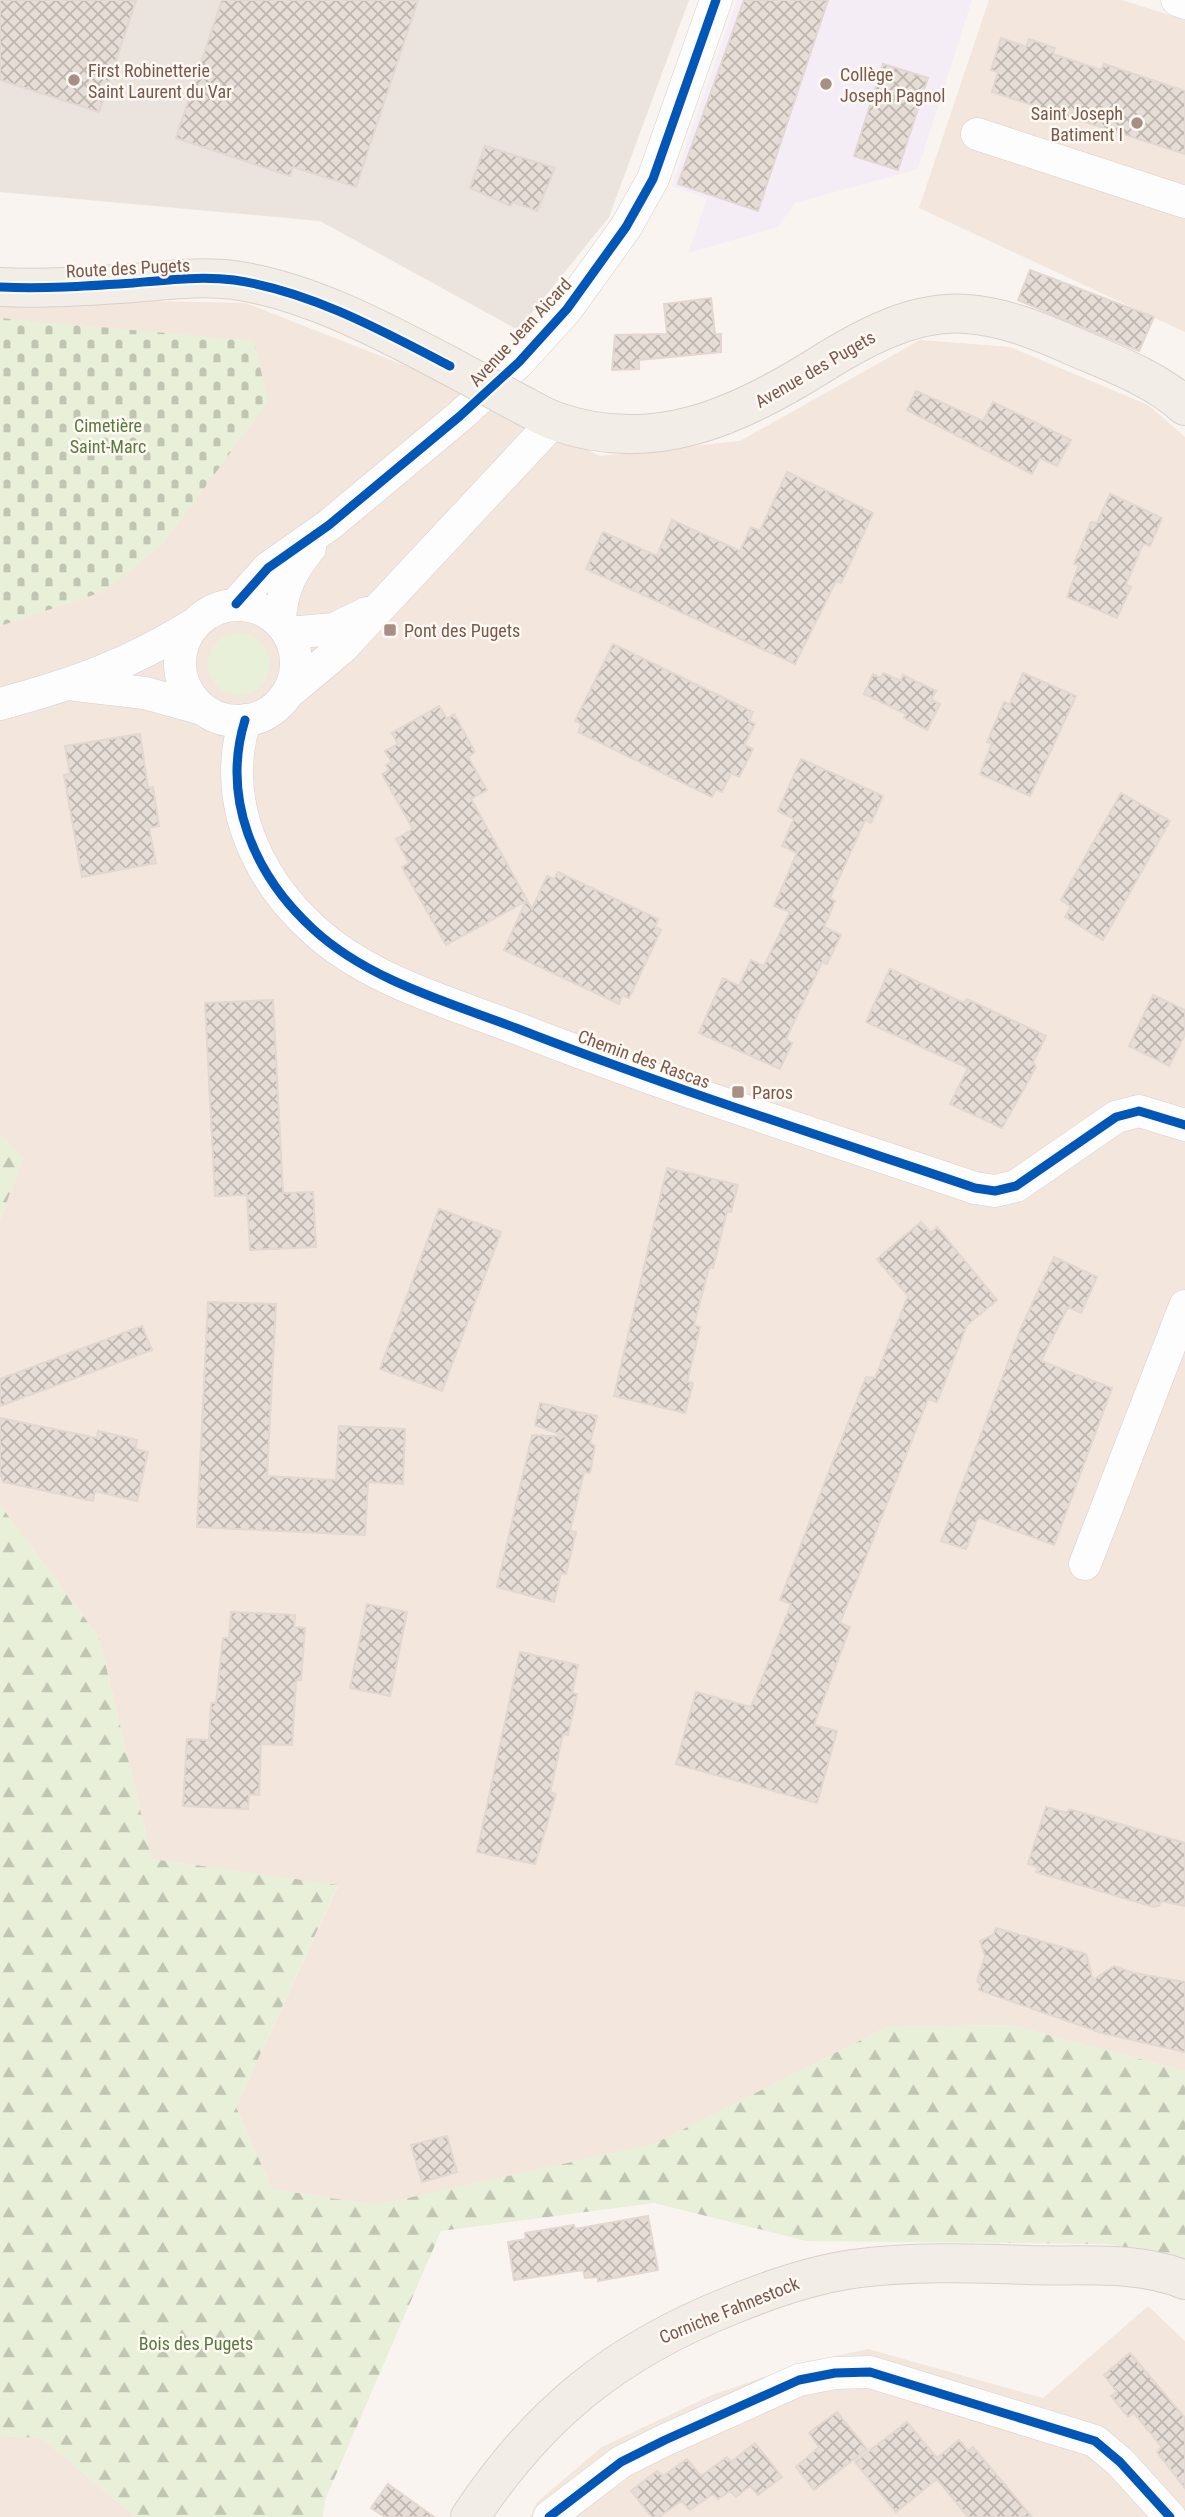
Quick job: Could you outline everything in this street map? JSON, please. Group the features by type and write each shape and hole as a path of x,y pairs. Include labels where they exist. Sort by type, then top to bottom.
{"main road":[{"name":"Route des Pugets","path":"0,287 65,288 180,279 233,280 326,306 450,366 554,421"},
{"name":"Avenue des Pugets","path":"554,421 586,429 625,432 666,431 705,424 744,410 851,346 886,329 928,317 966,314 1000,319 1039,331 1143,379 1185,406"},
{"name":"Corniche Fahnestock","path":"470,2517 523,2445 589,2381 668,2332 758,2294 813,2277 900,2265 1113,2267 1164,2273 1185,2280"}],"street":[{"name":"Avenue Jean Aicard","path":"236,604 268,568 329,525 460,416 519,362 599,269 653,179 716,0"},
{"path":"1177,0 1185,3"},
{"path":"977,134 1185,202"},
{"path":"71,684 145,693 203,709 230,721 245,720 276,707 287,694 342,648 554,421"},
{"name":"Avenue Jean Aicard","path":"284,628 283,591 288,579 329,525"},
{"path":"284,628 334,629 361,618 386,600"},
{"path":"0,704 71,684 147,653 221,607 236,604 252,606 284,628 296,657 293,683 287,694"},
{"path":"194,624 180,653 180,669 192,698 203,709"},
{"name":"Chemin des Rascas","path":"245,720 236,759 236,793 244,827 260,861 313,929 349,955 403,985 662,1084 975,1188 995,1191 1016,1186 1116,1117 1139,1111 1185,1125"},
{"path":"1085,1564 1185,1306"},
{"path":"549,2517 621,2462 665,2440 799,2380 835,2373 870,2372 1096,2441 1120,2462 1170,2517"}],"shaded area":[{"path":"0,0 689,0 609,217 518,330 320,221 0,192"},
{"name":"Collège Joseph Pagnol","path":"737,0 972,0 918,169 795,203 778,227 688,253 707,199 672,186"},
{"path":"989,0 1122,0 1185,20 1185,332 919,208"},
{"path":"0,298 246,303 411,368 600,456 740,441 920,340 1010,347 1148,405 1185,437 1185,2071 1010,2025 887,2027 655,2144 376,2205 272,2189 236,2107 338,1886 152,1859 99,1637 0,1505 0,1220 23,1158 0,1134"},
{"path":"1148,2306 1185,2341 1185,2517 530,2517 537,2502 602,2447 712,2395 804,2363 868,2349 1043,2398"},
{"path":"0,2436 42,2438 135,2517 0,2517"}],"green space":[{"name":"Cimetière Saint-Marc","path":"0,318 254,341 268,401 164,543 105,591 0,626"},
{"path":"233,633 245,633 261,642 268,652 268,676 261,686 245,695 233,695 222,690 213,681 208,670 208,658 213,647 222,638"},
{"path":"0,1134 23,1158 0,1220"},
{"name":"Bois des Pugets","path":"0,1505 99,1637 152,1859 338,1885 236,2107 272,2189 376,2205 654,2144 887,2027 1010,2025 1185,2071 1185,2261 1107,2244 807,2241 654,2203 441,2231 325,2500 323,2517 135,2517 42,2438 0,2436"}],"building":[{"path":"0,0 136,0 99,112 0,80"},
{"path":"222,0 418,0 356,187 293,167 290,176 176,138"},
{"path":"744,0 828,0 758,211 678,184"},
{"name":"Saint Joseph Batiment I","path":"1001,38 1026,47 1029,39 1055,48 1053,54 1101,70 1104,64 1185,91 1185,154 992,92 998,72 991,70"},
{"path":"883,64 928,78 898,170 854,156"},
{"path":"485,146 555,168 537,211 513,202 510,206 470,188"},
{"path":"1030,270 1154,317 1139,351 1018,300"},
{"path":"711,298 715,334 721,334 721,352 639,360 639,369 612,370 615,335 667,334 664,304"},
{"path":"916,391 983,421 993,402 1071,440 1057,466 1040,458 1032,474 907,410"},
{"path":"787,472 873,513 841,583 836,581 795,664 586,569 603,532 657,556 672,520 740,551 751,527 760,531"},
{"path":"1110,494 1162,518 1150,546 1143,544 1126,584 1131,587 1117,618 1067,597 1079,565 1074,564 1091,522 1097,523"},
{"path":"613,644 753,712 749,721 755,724 744,745 753,749 739,777 731,773 722,792 716,789 712,797 578,732 582,724 575,721"},
{"path":"883,673 901,681 903,675 936,691 931,700 940,704 927,730 904,718 906,714 864,694 873,674 881,678"},
{"path":"1023,673 1076,696 1030,796 980,774 992,743 987,742 1004,702 1010,704"},
{"path":"439,706 447,719 454,714 475,752 468,757 487,790 471,799 532,909 547,876 554,879 558,872 658,919 655,927 661,930 629,998 622,995 619,1004 504,950 526,901 446,945 402,867 409,863 396,839 413,829 382,774 389,770 386,765 392,762 385,751 398,744 392,733"},
{"path":"140,734 148,788 153,787 159,826 149,828 156,863 82,877 64,775 70,774 65,746"},
{"path":"801,759 883,796 871,823 865,820 830,898 835,901 824,927 841,935 827,964 822,962 786,1039 792,1043 780,1069 699,1033 723,978 739,986 751,960 764,966 790,912 774,906 797,853 782,846 794,819 778,811"},
{"path":"1121,793 1170,821 1103,940 1065,917 1071,907 1061,900"},
{"path":"890,969 964,1003 967,999 1046,1036 1033,1062 1036,1067 1002,1128 950,1104 968,1068 866,1022"},
{"path":"1153,995 1185,1010 1185,1034 1169,1066 1129,1046"},
{"path":"273,1000 283,1193 313,1192 316,1247 250,1250 247,1195 215,1196 205,1003"},
{"path":"667,1168 738,1185 731,1212 727,1211 713,1268 709,1267 694,1325 700,1327 687,1382 693,1383 685,1413 614,1396"},
{"path":"439,1209 501,1232 442,1391 380,1369"},
{"path":"921,1222 931,1233 937,1227 997,1300 967,1325 937,1402 928,1399 840,1623 850,1627 814,1725 837,1731 817,1803 676,1764 696,1692 751,1707 791,1604 780,1600 823,1487 866,1377 875,1378 908,1296 877,1259"},
{"path":"1054,1257 1097,1277 1081,1313 1068,1307 1041,1361 1112,1388 1054,1545 978,1517 966,1549 941,1541 1021,1328"},
{"path":"208,1302 276,1304 267,1476 336,1480 339,1426 405,1429 403,1484 368,1482 365,1535 197,1527"},
{"path":"142,1326 152,1350 0,1406 0,1379"},
{"path":"540,1403 597,1416 590,1443 595,1446 590,1473 584,1472 570,1531 576,1532 566,1574 561,1573 554,1602 497,1587 532,1435 567,1437 535,1425"},
{"path":"0,1418 97,1438 98,1431 137,1440 135,1449 148,1452 137,1501 95,1491 93,1501 3,1482 0,1472"},
{"path":"367,1604 407,1612 390,1696 350,1688"},
{"path":"231,1612 295,1615 294,1627 305,1628 301,1680 296,1680 292,1745 261,1744 259,1795 249,1794 248,1809 183,1806 187,1739 209,1740 211,1703 216,1703 223,1638 229,1638"},
{"path":"520,1652 578,1665 572,1693 577,1694 568,1735 563,1734 550,1792 556,1794 535,1864 477,1852"},
{"path":"1046,1807 1068,1813 1069,1809 1185,1843 1185,1906 1161,1901 1159,1906 1154,1907 1036,1872 1038,1867 1028,1864"},
{"path":"996,1928 1086,1954 1093,1980 1114,1966 1134,1973 1185,1982 1185,2052 1102,2033 979,1990 981,1985 977,1981 985,1956 980,1941 993,1935"},
{"path":"447,2136 457,2172 422,2182 411,2145"},
{"path":"648,2216 658,2270 598,2281 598,2277 585,2278 583,2270 514,2280 508,2242 526,2239 525,2233 574,2225 575,2229"},
{"path":"1130,2353 1185,2418 1185,2488 1157,2452 1162,2447 1134,2413 1128,2417 1111,2396 1117,2392 1104,2375"},
{"path":"837,2412 867,2449 814,2490 796,2467 819,2447 809,2433"},
{"path":"907,2422 937,2458 959,2440 968,2451 973,2447 1032,2517 968,2517 937,2479 896,2512 855,2462"},
{"path":"755,2443 782,2477 758,2495 750,2486 736,2497 730,2491 718,2499 713,2494 690,2510 681,2501 659,2517 652,2517 631,2491 657,2471 663,2476 687,2459 701,2476 727,2457 731,2462"},
{"path":"388,2484 434,2517 385,2517 371,2508"}],"cycle path":[{"path":"236,604 268,568 329,525 460,416 519,362 567,309 626,227 653,179 716,0"},
{"path":"0,287 66,287 196,278 234,280 262,285 318,303 372,326 450,366"},
{"path":"245,720 237,778 240,806 259,860 274,885 292,908 335,947 383,976 410,988 687,1091 975,1188 995,1191 1016,1186 1116,1117 1139,1111 1185,1125"},
{"path":"549,2517 621,2462 665,2440 799,2380 835,2373 870,2372 1095,2441 1120,2462 1170,2517"}],"place":[{"name":"First Robinetterie Saint Laurent du Var","path":"74,80"},
{"name":"Collège Joseph Pagnol","path":"826,84"},
{"name":"Saint Joseph Batiment I","path":"1137,123"},
{"name":"Pont des Pugets","path":"390,630"},
{"name":"Paros","path":"738,1092"}]}
